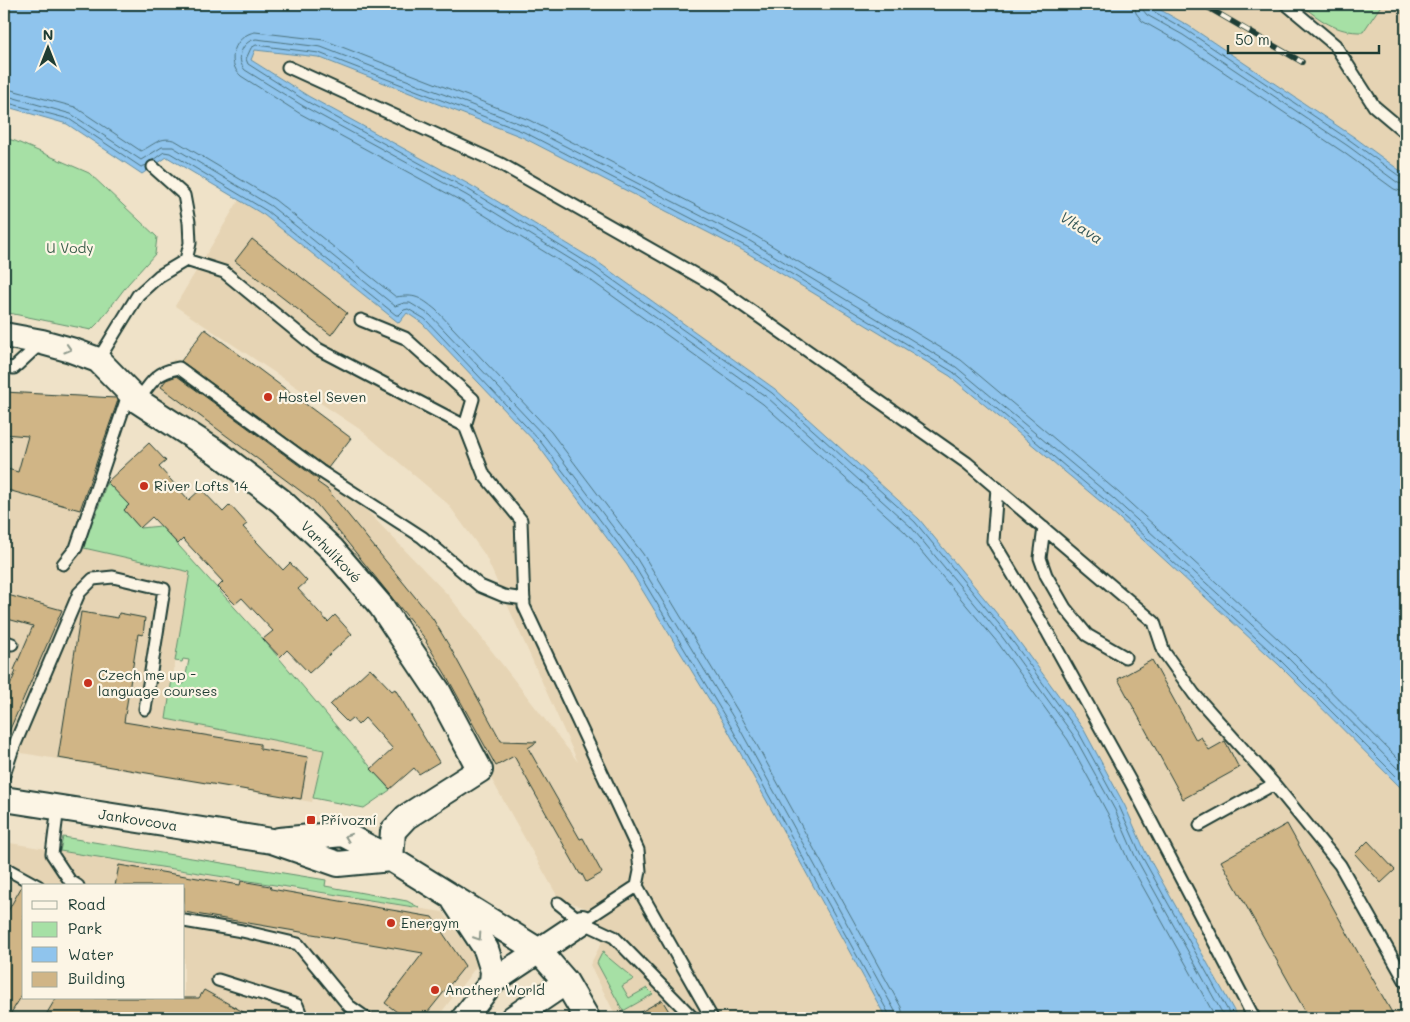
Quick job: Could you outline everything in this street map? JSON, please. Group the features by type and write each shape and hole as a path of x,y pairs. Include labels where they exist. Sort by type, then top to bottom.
{"street":[{"name":"Varhulíkové","path":"4,335 42,342 98,360 133,396 218,453 281,501 332,549 381,606 438,691 480,770 406,817 393,831 391,859"},
{"name":"Jankovcova","path":"4,799 272,841 343,834 391,859 539,951 566,982 587,1018"},
{"name":"Jankovcova","path":"451,896 486,949 493,971 492,982"},
{"path":"464,1018 492,982 582,922"},
{"path":"513,1018 566,982"}],"lane":[{"path":"1286,4 1335,44 1374,106 1406,133"},
{"path":"288,67 501,164 717,287 967,463 1154,622 1164,652 1194,694 1274,784 1340,865 1406,982"},
{"path":"153,166 184,195 190,236 186,260"},
{"path":"98,360 138,295 159,276 186,260 224,272 318,349 465,426"},
{"path":"361,320 405,338 472,398 465,426 484,475 521,520 524,606 638,850 640,871 637,886 712,1018"},
{"path":"4,367 14,368 42,342"},
{"path":"63,564 76,548 133,396 165,370 179,368 320,471 422,537 480,586 504,596 524,599"},
{"path":"997,488 993,541 1048,632 1125,772 1254,1018"},
{"path":"1044,528 1040,558 1046,575 1066,608 1087,635 1124,657"},
{"path":"4,775 12,751 79,593 93,579 113,577 164,589 145,709"},
{"path":"1200,825 1274,784"},
{"path":"58,807 52,854 70,881 75,884"},
{"path":"4,869 34,884"},
{"path":"582,922 637,886"},
{"path":"558,904 582,922 614,937 693,1018"},
{"path":"185,921 242,931 298,944 349,1006 366,1018"},
{"path":"218,980 297,1005 302,1018"}],"shaded area":[{"path":"1150,4 1406,4 1406,175 1354,137 1189,26"},
{"path":"255,50 318,57 522,137 744,251 950,376 1107,507 1278,664 1406,793 1406,1018 1238,1018 1145,851 1125,806 1084,730 1012,632 919,519 775,389 599,263 472,186 308,96 251,60"},
{"path":"239,200 264,215 399,323 407,313 422,323 537,444 627,565 726,727 886,1018 617,1018 590,965 602,942 589,909 559,899 392,603 306,502 152,395 174,359 324,466 449,596 578,762 485,555 448,504 361,430 175,306"},
{"path":"4,391 118,399 80,509 190,572 166,719 324,750 312,802 4,750"},
{"path":"4,842 270,886 443,912 479,963 437,1018 4,1018"}],"green space":[{"path":"1300,4 1382,4 1363,32 1353,32 1328,24"},
{"name":"U Vody","path":"4,138 89,173 157,237 155,254 91,330 4,312"},
{"path":"107,482 124,499 131,502 124,510 140,528 161,526 263,639 390,790 364,808 313,798 324,750 166,719 172,679 179,680 179,683 184,684 189,660 175,661 190,572 84,548 91,516 95,517"},
{"path":"63,837 326,880 325,886 407,901 420,908 60,851"},
{"path":"603,951 605,952 604,954 634,979 622,986 629,998 647,988 653,994 623,1011 597,963"}],"water":[{"name":"Vltava","path":"4,4 1150,4 1189,26 1354,137 1406,175 1406,793 1278,664 1107,507 950,376 744,251 522,137 318,57 255,50 251,60 308,96 472,186 599,263 775,389 919,519 1012,632 1084,730 1125,806 1145,851 1238,1018 886,1018 726,727 627,565 537,444 422,323 407,313 399,323 264,215 167,157 142,174 67,124 4,106"}],"building":[{"path":"252,239 347,313 331,335 235,261"},
{"name":"Hostel Seven","path":"205,329 351,438 328,468 181,361"},
{"path":"177,376 319,480 317,482 327,489 433,619 501,741 537,742 528,748 580,839 583,838 602,873 586,882 514,756 496,766 427,641 314,501 161,387 166,380"},
{"path":"4,392 116,398 118,400 80,510 4,489 4,468 18,472 28,436 4,434"},
{"path":"149,443 166,461 159,467 189,500 201,489 223,512 230,505 247,524 243,527 283,570 290,563 307,581 298,589 328,622 335,615 352,634 309,673 287,650 280,657 263,639 273,631 242,598 235,604 218,587 223,582 183,539 178,544 152,517 140,528 124,510 129,505 107,482"},
{"path":"4,594 62,610 4,743 4,700 16,671 14,670 33,626 4,618"},
{"path":"81,612 118,618 119,613 145,618 143,635 138,634 124,722 260,744 260,749 308,757 301,799 58,758"},
{"path":"1152,660 1196,740 1201,737 1209,750 1225,741 1239,768 1183,799 1118,679"},
{"path":"370,668 392,691 395,689 439,762 419,774 414,768 390,789 371,769 393,749 365,718 358,725 352,718 347,722 330,705"},
{"path":"1287,824 1395,1018 1309,1018 1221,861"},
{"path":"1368,841 1395,870 1381,883 1355,854"},
{"path":"119,865 240,885 241,881 270,886 271,889 432,917 465,966 423,1018 405,1018 385,1003 423,953 185,912 185,884 115,884"},
{"path":"22,886 22,995 8,1018 4,1018 4,918"},
{"path":"204,990 254,1018 44,1018 55,1000 185,1000 185,998 199,998"},
{"path":"662,1000 673,1018 630,1018"}],"railway":[{"path":"1202,4 1302,62"}],"place":[{"name":"Hostel Seven","path":"268,397"},
{"name":"River Lofts 14","path":"144,486"},
{"name":"Czech me up - language courses","path":"88,683"},
{"name":"Přívozní","path":"311,820"},
{"name":"Energym","path":"391,923"},
{"name":"Another World","path":"435,990"}]}
